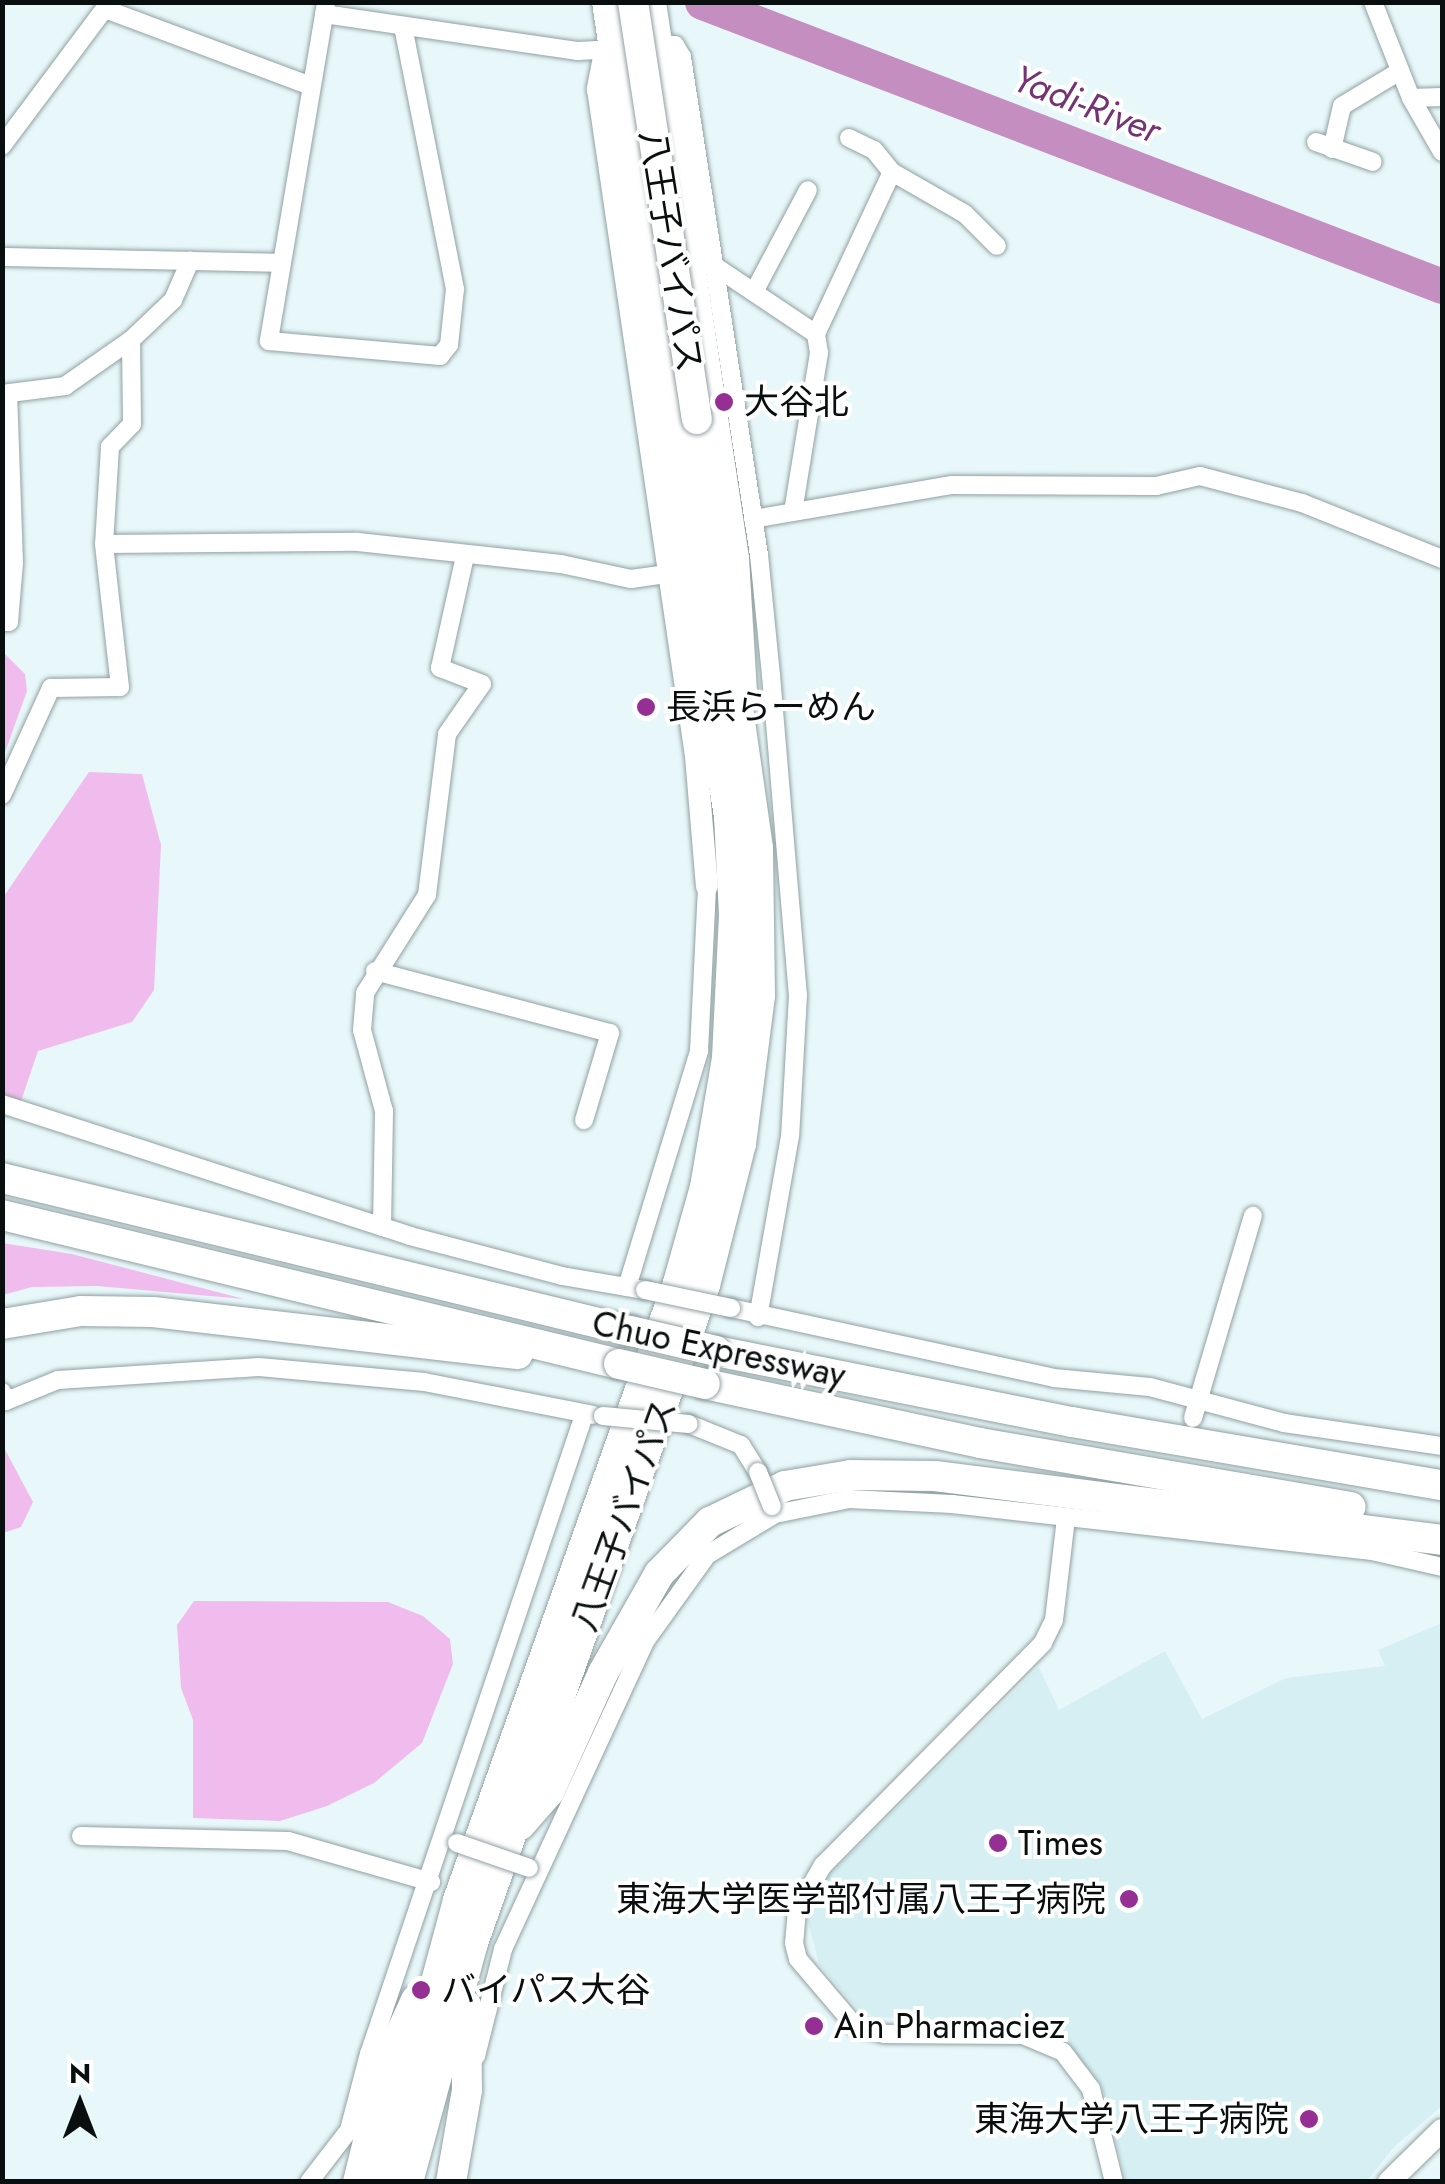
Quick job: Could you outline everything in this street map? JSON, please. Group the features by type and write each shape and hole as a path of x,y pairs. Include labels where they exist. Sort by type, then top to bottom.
{"highway":[{"name":"八王子バイパス","path":"382,2182 440,1956 678,1283 705,1187 727,1058 713,701 607,2"},
{"name":"八王子バイパス","path":"408,2182 472,1942 721,1233 755,1058 775,913 696,420 648,5"},
{"name":"Chuo Expressway","path":"2,1175 716,1351 1090,1426 1442,1485"},
{"name":"Chuo Expressway","path":"2,1215 605,1361 980,1443 1442,1521"},
{"path":"2,1324 81,1311 152,1312 470,1352 605,1361"},
{"path":"508,1837 549,1792 604,1673 660,1574 710,1522 785,1486 851,1476 936,1476 1442,1540"},
{"path":"451,2182 466,2090 464,2020 472,1942"},
{"path":"358,2182 378,2058 440,1956"},
{"path":"423,2182 466,2090"}],"street":[{"path":"1372,2 1411,98 1442,152"},
{"path":"648,5 661,41 749,556 775,913 798,995 790,1136 758,1317"},
{"path":"2,146 107,6 311,86"},
{"path":"403,26 455,289 449,345 440,356 269,341 279,263 325,8 403,26 578,51 661,41 682,58 753,519 744,727"},
{"path":"613,49 604,58 598,88 668,574 720,886 699,1052 636,1289"},
{"path":"1372,162 1324,146 1342,106 1400,71"},
{"path":"1411,98 1442,98"},
{"path":"849,138 874,150 892,172 965,214 997,246"},
{"path":"793,511 817,368 816,334 892,172"},
{"path":"754,292 808,190"},
{"path":"2,257 279,263"},
{"path":"2,622 9,622 14,563 5,394 64,386 131,340 172,300 190,261"},
{"path":"713,265 816,334"},
{"path":"2,796 51,688 120,687 104,544 110,447 132,424 131,340"},
{"path":"753,519 952,485 1156,486 1200,476 1302,503 1442,559"},
{"path":"104,544 358,542 561,564 631,579 668,574"},
{"path":"382,1227 384,1112 362,1030 364,993 427,894 448,734 482,684 440,668 465,556"},
{"path":"375,971 610,1034 584,1120"},
{"path":"4,1111 382,1227 636,1289 1054,1378 1196,1396 1284,1423 1442,1446"},
{"path":"1193,1418 1196,1396 1236,1288 1253,1216"},
{"path":"2,1392 6,1401 58,1380 259,1367 424,1382 584,1415 689,1424 741,1444 758,1472 773,1510"},
{"path":"308,2182 349,2130 378,2058 430,1882 451,1840 584,1415"},
{"path":"1409,1441 1442,1438"},
{"path":"466,2090 496,1969 535,1870 574,1784 671,1598 707,1555 773,1510 869,1500 1172,1527 1372,1551 1442,1566"},
{"path":"1066,1518 1054,1620 1043,1643 823,1865 797,1910 794,1942 798,1959 855,2026 884,2034 1023,2035 1062,2052 1091,2090 1114,2182"},
{"path":"81,1836 288,1841 430,1882"},
{"path":"451,1840 535,1870"},
{"path":"1390,2182 1442,2130"}],"shaded area":[{"path":"3,652 25,674 27,691 3,758"},
{"path":"89,772 142,774 161,845 154,990 132,1022 38,1051 21,1101 3,1095 2,899"},
{"path":"2,1243 72,1254 244,1299 97,1286 32,1287 3,1295"},
{"path":"2,1444 33,1502 21,1527 3,1533"},
{"path":"194,1601 388,1602 423,1616 450,1639 453,1664 422,1743 374,1783 327,1806 280,1821 193,1818 193,1720 181,1688 177,1625"},
{"name":"東海大学医学部付属八王子病院","path":"1442,1623 1442,2106 1394,2147 1367,2181 1126,2181 1102,2087 1066,2041 1029,2024 875,2017 855,2006 819,1964 808,1922 826,1878 1039,1667 1059,1710 1165,1651 1202,1719 1286,1678 1385,1666 1378,1650"}],"waterway":[{"name":"Yadi-River","path":"702,2 1442,286"}],"place":[{"name":"大谷北","path":"724,402"},
{"name":"長浜らーめん","path":"646,707"},
{"name":"Times","path":"998,1843"},
{"name":"東海大学医学部付属八王子病院","path":"1129,1899"},
{"name":"バイパス大谷","path":"421,1990"},
{"name":"Ain Pharmaciez","path":"814,2026"},
{"name":"東海大学八王子病院","path":"1309,2119"}]}
